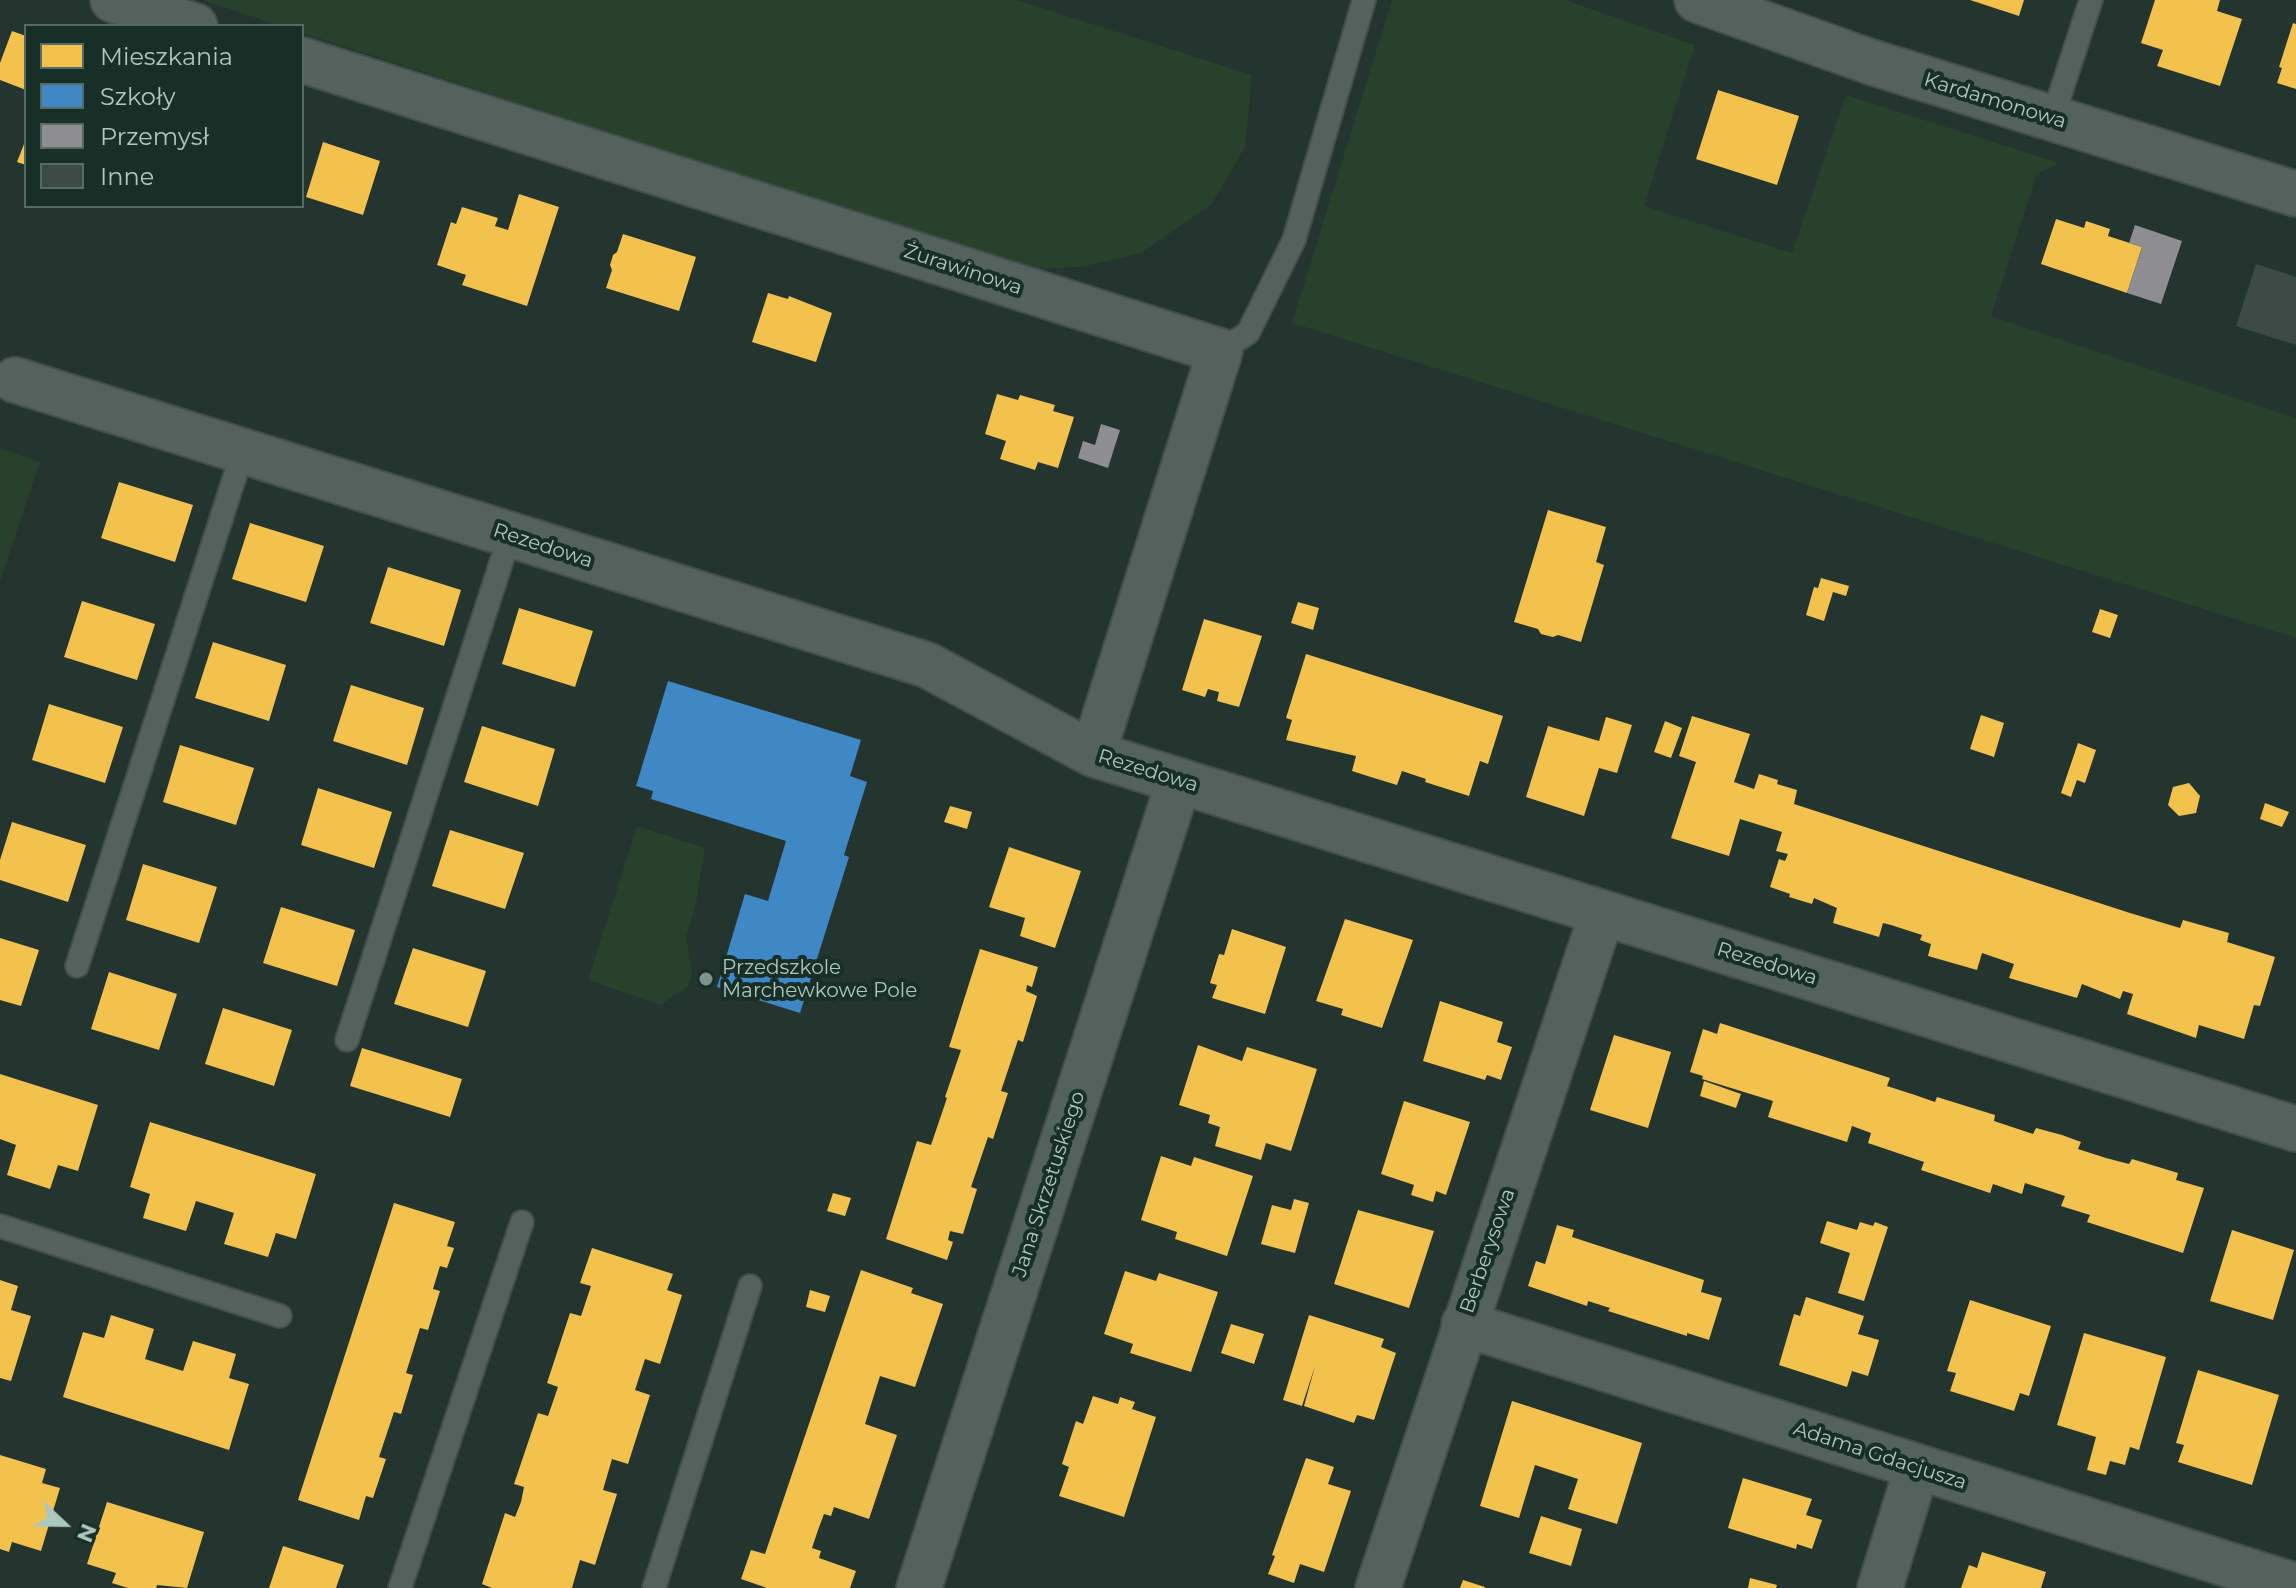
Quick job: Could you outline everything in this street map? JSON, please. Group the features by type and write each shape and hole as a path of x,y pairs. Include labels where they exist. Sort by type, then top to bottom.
{"street":[{"path":"113,0 189,24"},
{"name":"Kardamonowa","path":"1697,0 1871,62 2296,194"},
{"name":"Żurawinowa","path":"304,61 1234,342"},
{"path":"1093,754 1234,342"},
{"name":"Rezedowa","path":"15,380 927,665 1093,754 2296,1129"},
{"name":"Jana Skrzetuskiego","path":"919,1588 1179,781"},
{"name":"Berberysowa","path":"1378,1588 1602,914"},
{"name":"Adama Gdacjusza","path":"1464,1324 2296,1586"},
{"path":"1880,1588 1917,1468"}],"lane":[{"path":"1234,342 1294,240 1364,0"},
{"path":"2052,119 2091,0"},
{"path":"77,966 243,451"},
{"path":"347,1040 510,535"},
{"path":"400,1588 522,1222"},
{"path":"0,1226 280,1316"},
{"path":"654,1588 750,1286"}],"green space":[{"path":"202,0 1017,0 1252,75 1245,147 1211,205 1141,253 1082,267 1031,269 304,34 304,24 275,24"},
{"path":"1392,0 1565,0 1695,45 1644,206 1792,253 1846,95 2059,163 2037,174 1991,316 2296,418 2296,638 1292,323"},
{"path":"0,448 40,462 0,582"},
{"path":"637,826 705,848 696,904 686,937 692,973 688,987 660,1005 588,980"}],"building: Mieszkania":[{"path":"1970,0 2024,0 2019,16"},
{"path":"2155,0 2220,0 2217,11 2242,19 2220,86 2157,66 2163,50 2141,43"},
{"path":"2293,23 2296,24 2296,89 2277,83"},
{"path":"12,31 24,35 24,89 0,80 0,63"},
{"path":"1718,90 1799,116 1777,185 1696,159"},
{"path":"323,142 380,161 363,215 306,197"},
{"path":"24,144 24,164 17,162"},
{"path":"519,194 559,207 527,306 462,285 466,275 437,265 451,222 456,224 462,207 498,218 495,226 508,230"},
{"path":"2056,219 2084,228 2086,221 2110,229 2108,236 2142,247 2127,293 2041,264"},
{"path":"623,234 696,257 679,311 606,288 613,255"},
{"path":"768,293 788,299 789,296 832,313 816,362 752,342"},
{"path":"997,394 1018,400 1020,395 1055,405 1053,411 1074,417 1058,468 1038,462 1035,470 1000,459 1006,441 985,434"},
{"path":"119,482 193,505 175,562 101,538"},
{"path":"1548,510 1606,527 1596,562 1604,565 1581,642 1541,634 1538,629 1514,622"},
{"path":"250,523 324,546 306,602 232,579"},
{"path":"388,567 461,590 444,646 370,623"},
{"path":"1821,578 1849,586 1846,596 1833,592 1824,621 1806,615 1814,587 1818,588"},
{"path":"82,601 155,624 137,680 64,657"},
{"path":"1298,602 1319,608 1313,630 1291,623"},
{"path":"519,608 593,631 575,687 502,664"},
{"path":"2100,609 2118,615 2110,638 2092,632"},
{"path":"1204,619 1262,636 1239,707 1217,701 1219,692 1208,689 1205,697 1182,690"},
{"path":"213,642 286,665 269,721 195,698"},
{"path":"1306,654 1503,716 1488,764 1480,761 1469,796 1402,771 1397,785 1374,778 1352,771 1356,756 1286,740 1292,720 1286,718"},
{"path":"351,685 424,708 407,765 333,741"},
{"path":"49,704 123,727 105,783 32,760"},
{"path":"1981,715 2004,723 1994,757 1970,749"},
{"path":"1692,716 1750,734 1734,782 1754,789 1759,774 1778,780 1777,784 1797,790 1794,804 2180,928 2183,920 2229,933 2227,942 2275,957 2260,1006 2254,1005 2244,1039 2199,1025 2196,1038 2127,1014 2133,994 2123,991 2120,999 2082,984 2077,998 2009,978 2014,964 1982,953 1977,970 1928,956 1931,944 1920,940 1922,935 1891,925 1883,923 1879,937 1833,923 1837,908 1814,898 1812,904 1789,897 1790,894 1770,887 1779,859 1785,861 1788,854 1776,851 1782,832 1740,819 1729,856 1671,838 1696,762 1679,756"},
{"path":"1606,717 1632,725 1617,773 1599,768 1584,816 1526,797 1548,726 1599,741"},
{"path":"1665,721 1682,728 1671,758 1654,752"},
{"path":"482,726 555,749 538,806 464,782"},
{"path":"2078,743 2096,750 2085,783 2077,780 2071,797 2061,793"},
{"path":"180,745 254,768 236,825 163,802"},
{"path":"2189,783 2200,796 2196,813 2179,816 2168,805 2173,787"},
{"path":"318,788 392,812 374,868 301,845"},
{"path":"2265,803 2289,812 2282,827 2260,819"},
{"path":"950,806 972,812 967,829 944,822"},
{"path":"12,822 86,845 68,902 0,880 0,860"},
{"path":"450,830 524,853 505,909 432,886"},
{"path":"1009,847 1081,871 1055,948 1020,936 1025,918 989,907"},
{"path":"143,864 217,887 199,943 126,920"},
{"path":"281,907 355,930 337,986 263,963"},
{"path":"1345,919 1413,940 1382,1028 1341,1015 1343,1009 1316,1001"},
{"path":"1232,929 1286,947 1265,1014 1212,998 1217,985 1210,983 1219,954 1224,955"},
{"path":"0,938 39,950 21,1006 0,1000"},
{"path":"413,948 486,971 468,1027 394,1004"},
{"path":"980,949 1038,967 1032,987 1027,985 1026,991 1037,996 1023,1042 1018,1040 1001,1091 1008,1093 993,1139 988,1137 971,1187 977,1189 963,1234 950,1231 948,1240 953,1242 947,1260 886,1239 917,1141 931,1145 947,1098 961,1050 949,1047"},
{"path":"109,972 177,994 159,1050 91,1029"},
{"path":"1440,1001 1503,1022 1497,1042 1512,1047 1501,1080 1487,1075 1485,1080 1423,1061"},
{"path":"223,1008 292,1030 274,1086 205,1064"},
{"path":"1720,1023 1890,1078 1887,1086 1935,1102 1937,1097 1995,1115 1994,1121 2033,1134 2036,1128 2062,1135 2081,1142 2078,1149 2129,1164 2132,1159 2178,1173 2176,1180 2204,1188 2183,1253 2087,1222 2090,1215 2061,1206 2065,1196 2025,1183 2022,1194 1993,1184 1990,1193 1921,1170 1924,1162 1868,1143 1871,1133 1852,1126 1847,1142 1768,1117 1773,1101 1702,1079 1703,1076 1690,1072 1703,1029 1717,1034"},
{"path":"1614,1035 1671,1052 1648,1128 1590,1110"},
{"path":"1198,1045 1242,1061 1247,1047 1317,1069 1291,1151 1266,1143 1261,1160 1215,1146 1220,1127 1208,1123 1210,1115 1179,1105"},
{"path":"362,1048 462,1079 450,1117 350,1086"},
{"path":"0,1074 98,1105 78,1171 58,1165 50,1189 7,1175 16,1145 0,1139"},
{"path":"1704,1081 1741,1094 1736,1108 1700,1096"},
{"path":"1404,1101 1470,1122 1446,1195 1436,1191 1433,1202 1411,1195 1414,1185 1381,1174"},
{"path":"150,1122 316,1174 296,1239 276,1233 268,1257 224,1244 234,1213 196,1201 186,1231 143,1218 150,1194 130,1187"},
{"path":"1161,1156 1191,1166 1194,1157 1253,1176 1227,1256 1175,1239 1177,1232 1141,1220"},
{"path":"833,1193 851,1198 845,1216 827,1211"},
{"path":"1294,1199 1309,1203 1295,1253 1261,1244 1272,1205 1291,1210"},
{"path":"394,1203 455,1222 447,1246 454,1248 447,1268 440,1266 433,1289 440,1291 428,1330 420,1328 406,1373 413,1375 401,1414 394,1412 379,1457 386,1459 373,1498 366,1496 359,1520 298,1500"},
{"path":"1358,1210 1434,1231 1409,1308 1334,1284"},
{"path":"1827,1221 1857,1230 1860,1222 1873,1226 1875,1222 1888,1227 1864,1301 1838,1293 1850,1253 1820,1243"},
{"path":"1557,1225 1574,1230 1572,1237 1704,1280 1701,1292 1722,1298 1709,1340 1608,1311 1610,1308 1588,1301 1587,1306 1528,1286 1536,1261 1545,1264"},
{"path":"2232,1230 2294,1250 2273,1320 2210,1301"},
{"path":"592,1248 673,1274 667,1290 682,1295 660,1364 645,1359 635,1390 650,1395 628,1464 612,1459 603,1490 617,1494 595,1565 580,1560 572,1588 492,1588 482,1584 505,1513 515,1517 521,1502 524,1487 514,1484 538,1413 548,1416 558,1387 547,1383 570,1313 581,1316 591,1286 580,1283"},
{"path":"861,1270 913,1288 911,1293 943,1304 915,1387 880,1376 865,1424 897,1435 869,1519 834,1507 831,1516 824,1514 812,1548 821,1551 819,1558 856,1571 850,1588 767,1588 741,1579 751,1550 765,1554"},
{"path":"1125,1271 1156,1281 1159,1273 1218,1292 1191,1372 1130,1353 1133,1344 1104,1334"},
{"path":"0,1280 18,1286 11,1310 31,1316 11,1381 0,1378"},
{"path":"810,1290 830,1296 825,1312 806,1307"},
{"path":"1806,1297 1864,1316 1858,1334 1879,1340 1868,1376 1852,1371 1847,1387 1779,1365 1794,1314 1800,1316"},
{"path":"1970,1300 2051,1326 2029,1396 2020,1393 2014,1411 1950,1391 1956,1373 1947,1371"},
{"path":"111,1315 154,1329 145,1359 183,1371 193,1341 236,1354 229,1378 249,1384 229,1450 63,1397 83,1332 104,1338"},
{"path":"1309,1315 1384,1339 1381,1347 1396,1353 1374,1420 1357,1415 1354,1423 1304,1406 1315,1366 1302,1406 1283,1400"},
{"path":"1231,1324 1264,1334 1254,1364 1221,1353"},
{"path":"2084,1333 2166,1357 2139,1450 2130,1447 2125,1465 2110,1461 2106,1475 2087,1470 2096,1437 2057,1425"},
{"path":"2198,1370 2279,1395 2252,1485 2178,1462 2184,1445 2176,1443"},
{"path":"1093,1396 1118,1404 1120,1397 1135,1402 1132,1409 1156,1417 1124,1517 1059,1496 1069,1467 1062,1464 1076,1421 1083,1424"},
{"path":"1512,1401 1642,1443 1617,1524 1568,1509 1578,1479 1535,1465 1519,1518 1480,1506"},
{"path":"0,1455 46,1469 42,1483 60,1488 41,1551 12,1542 9,1552 0,1549"},
{"path":"1306,1458 1334,1467 1328,1484 1351,1491 1324,1572 1300,1564 1294,1583 1268,1574"},
{"path":"1743,1478 1812,1499 1806,1515 1822,1520 1812,1549 1797,1544 1796,1549 1728,1528"},
{"path":"107,1502 204,1532 187,1588 157,1585 156,1588 128,1588 112,1583 116,1573 87,1564"},
{"path":"1541,1516 1582,1529 1571,1566 1529,1553"},
{"path":"283,1546 344,1565 336,1588 269,1588"},
{"path":"1982,1552 2046,1572 2041,1588 1961,1588 1969,1565 1977,1568"},
{"path":"1750,1578 1777,1585 1776,1588 1748,1588"},
{"path":"1463,1580 1485,1587 1485,1588 1460,1588"}],"building: Szkoły":[{"path":"668,681 861,740 850,776 867,782 844,855 849,857 800,1013 717,987 745,894 768,901 786,841 651,799 653,791 636,786"}],"building: Przemysł":[{"path":"2135,225 2182,241 2161,304 2127,293 2142,247 2129,243"},
{"path":"1101,424 1120,430 1108,468 1078,458 1083,441 1095,445"}],"building: Inne":[{"path":"2256,264 2296,277 2296,345 2236,326"}],"place":[{"name":"Przedszkole Marchewkowe Pole","path":"706,979"}]}
